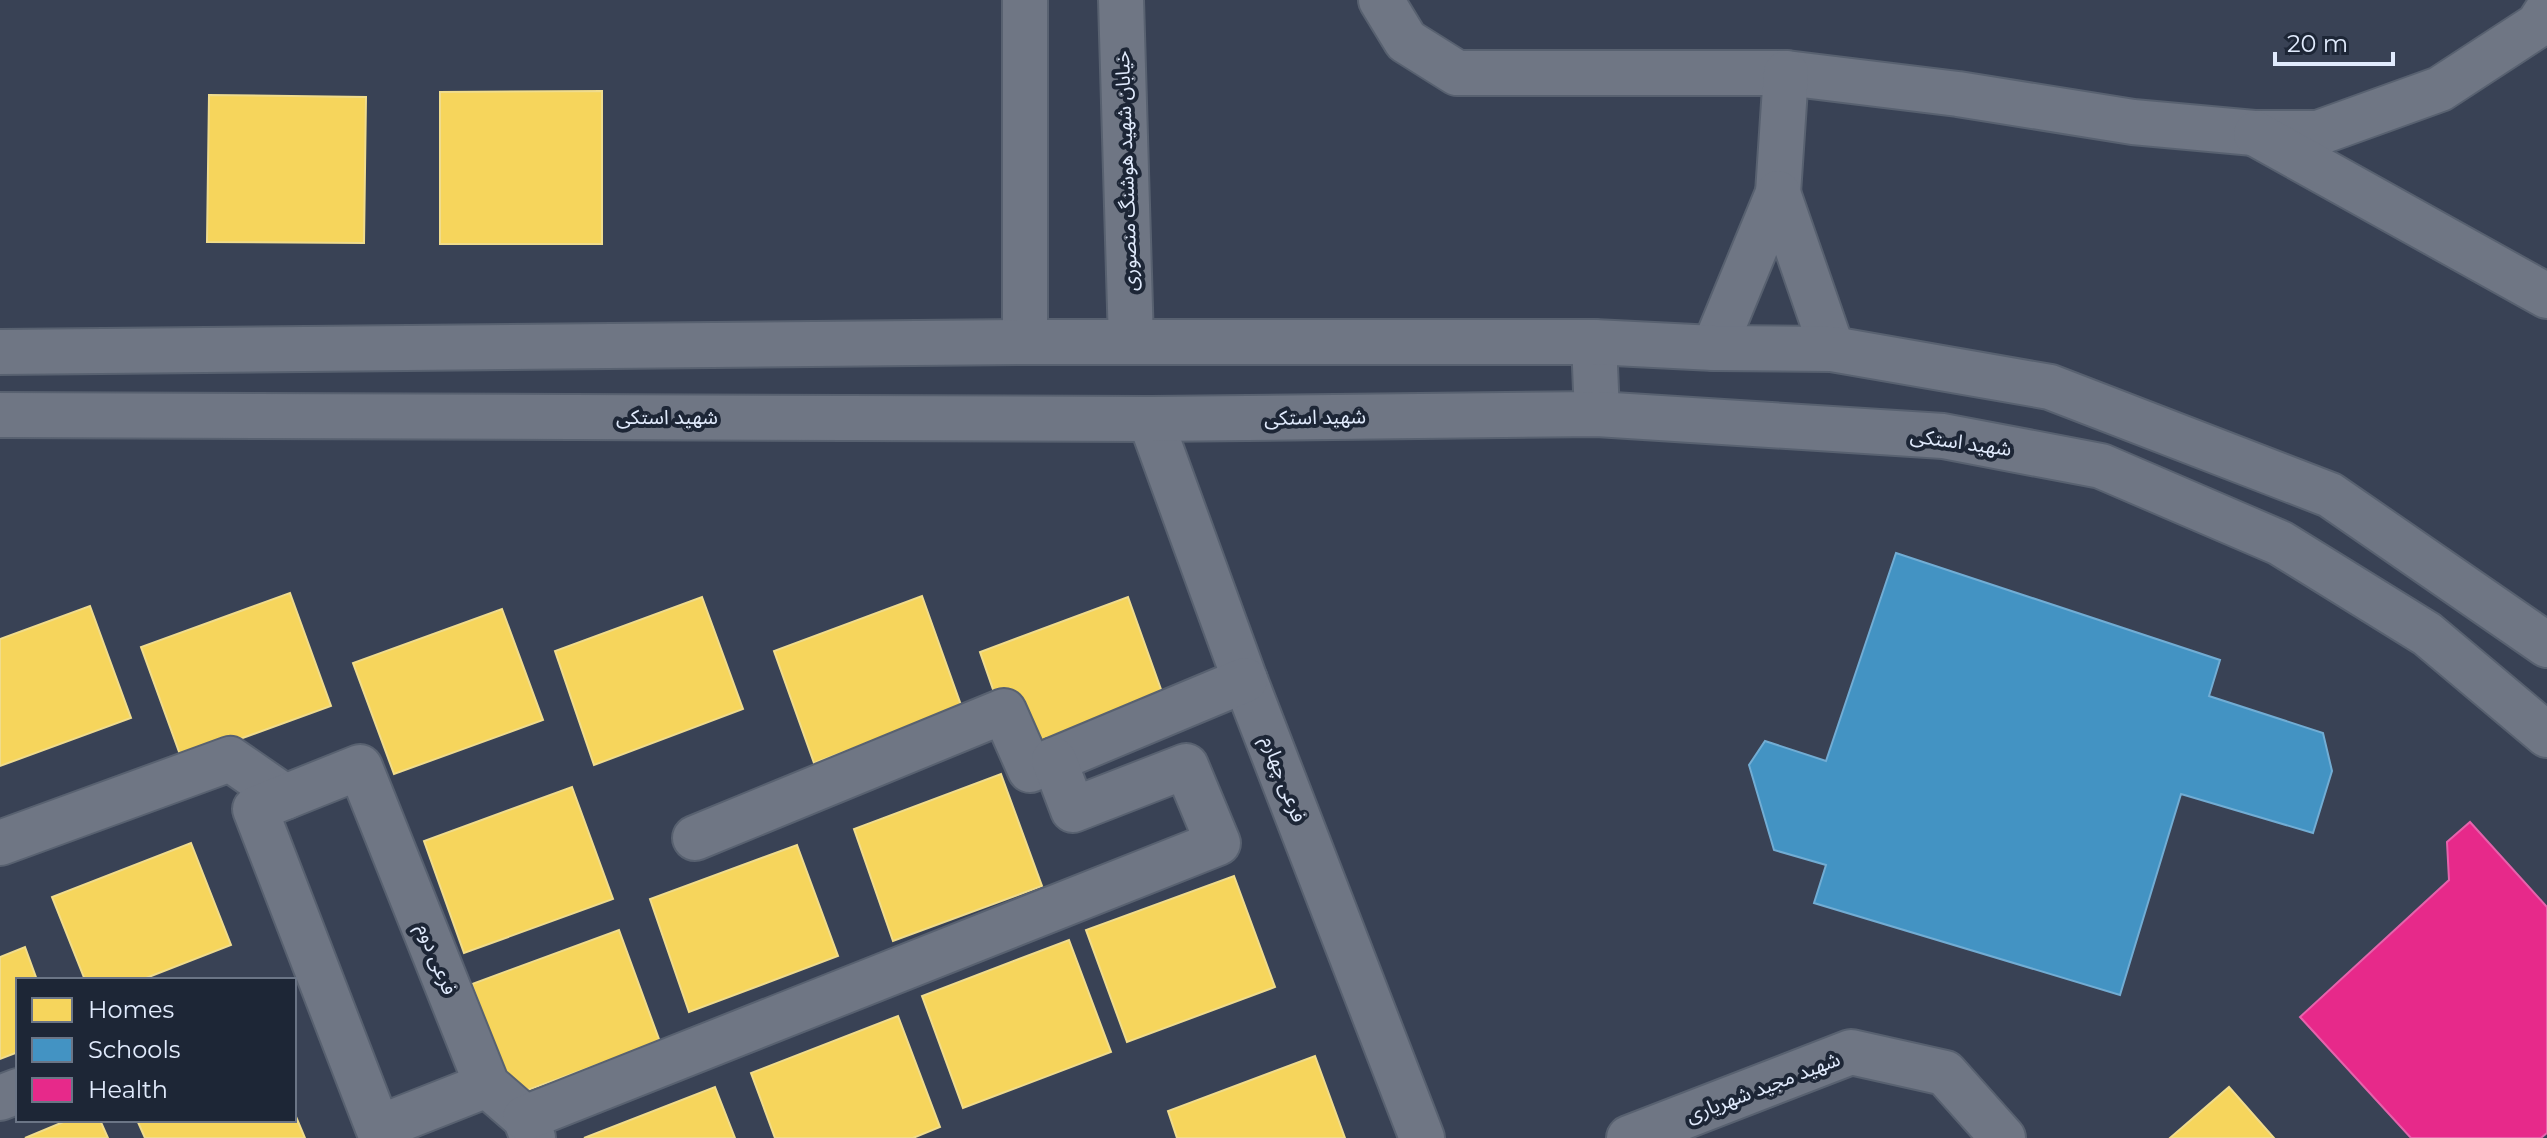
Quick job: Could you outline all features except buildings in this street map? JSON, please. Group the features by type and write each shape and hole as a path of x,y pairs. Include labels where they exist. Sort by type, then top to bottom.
{"street":[{"path":"1025,0 1025,342"},
{"name":"خیابان شهید هوشنگ منصوری","path":"1121,0 1131,342"},
{"path":"1381,0 1406,41 1457,73 1786,73 1958,94 2133,122 2254,133 2318,133 2440,89 2538,25 2547,11"},
{"path":"1714,348 1778,193 1786,73"},
{"path":"2254,133 2547,296"},
{"path":"1778,193 1832,349"},
{"path":"0,352 1025,342 1594,342 1714,348 1832,349 2050,387 2330,495 2547,645"},
{"path":"1594,342 1597,414"},
{"path":"182,352 184,414"},
{"name":"شهید استکی","path":"0,415 1150,419 1597,414 1943,436 2101,466 2280,543 2427,634 2547,735"},
{"name":"فرعی چهارم","path":"1150,419 1245,680 1422,1138"},
{"path":"695,838 1004,711 1030,770 1245,680"},
{"path":"0,843 230,759 285,797"},
{"path":"529,1128 1218,843 1186,766 1073,810 1054,760"},
{"name":"فرعی دوم","path":"285,797 360,767 487,1085 529,1128"},
{"path":"285,797 255,809 378,1128 487,1085"},
{"name":"شهید مجید شهریاری","path":"1635,1137 1851,1052 1945,1073 2003,1138"}]}
